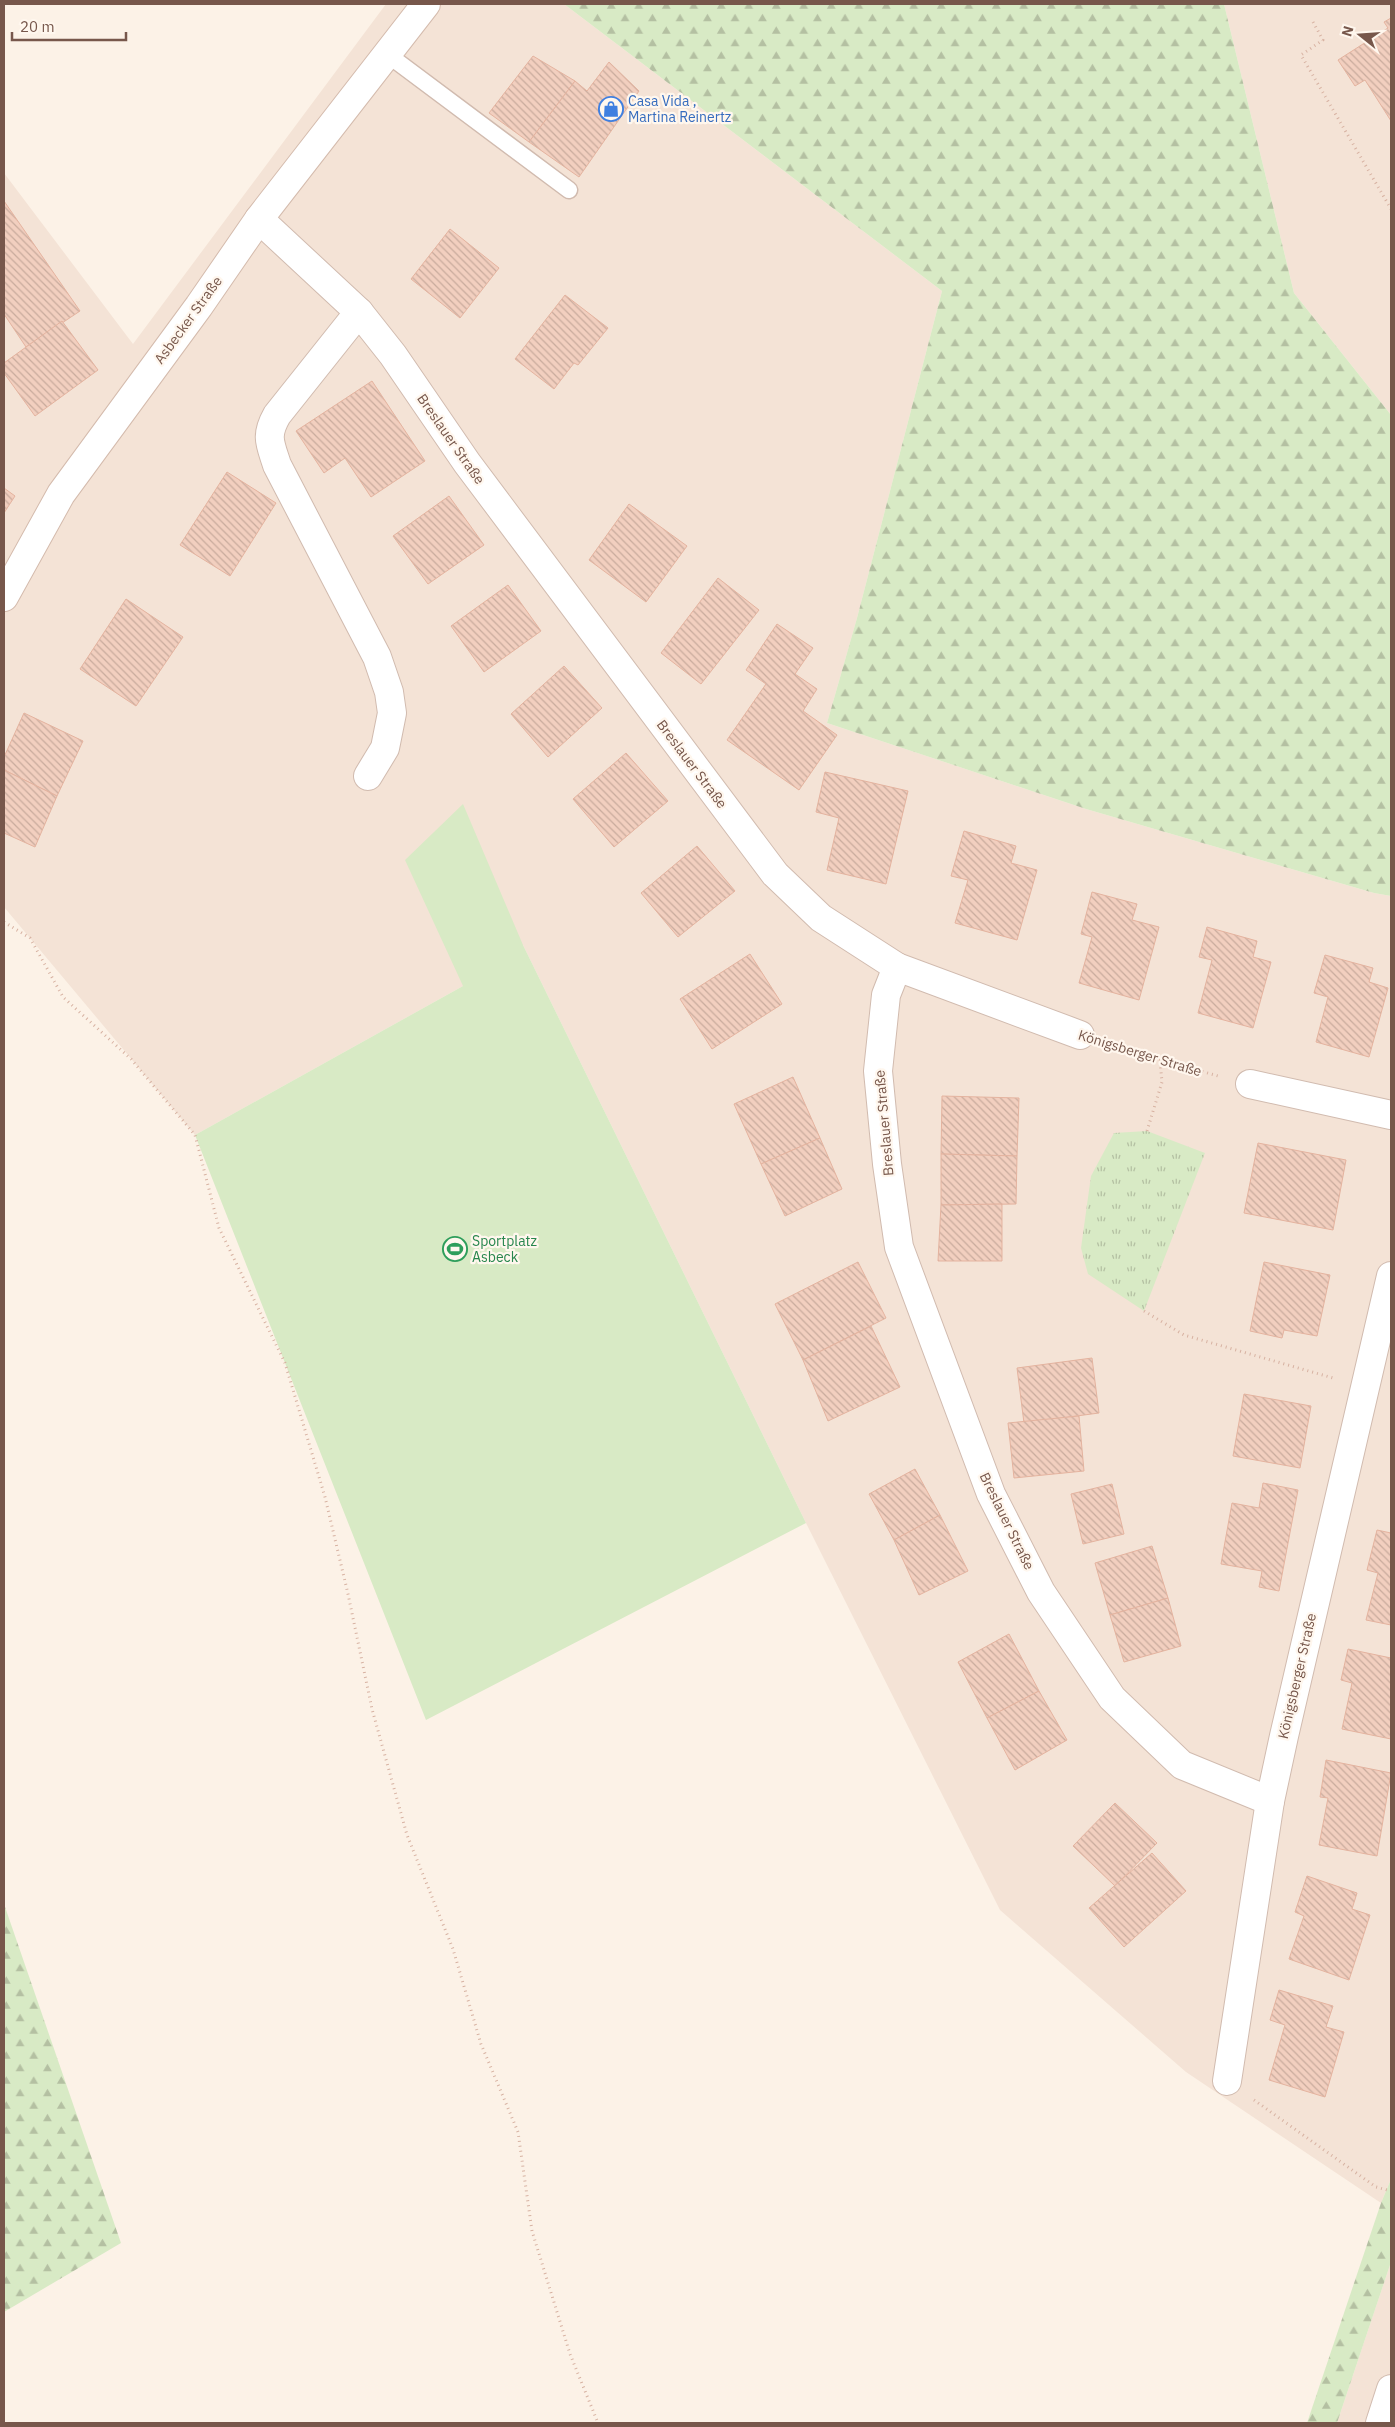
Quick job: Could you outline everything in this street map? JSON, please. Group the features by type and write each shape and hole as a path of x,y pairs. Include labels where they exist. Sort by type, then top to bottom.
{"street":[{"name":"Asbecker Straße","path":"4,597 62,494 193,314 259,219 426,4"},
{"name":"Breslauer Straße","path":"259,219 359,312 393,355 467,463 775,874 821,918 897,967 886,995 878,1071 887,1164 900,1247 991,1494 1041,1592 1112,1698 1182,1765 1270,1801"},
{"path":"359,312 277,415 270,427 268,437 277,465 377,657 389,692 392,713 385,748 368,776"},
{"name":"Königsberger Straße","path":"897,967 1080,1035"},
{"path":"1250,1084 1391,1115"},
{"name":"Königsberger Straße","path":"1227,2081 1270,1801 1319,1578 1391,1276"},
{"path":"1380,2423 1391,2390"}],"lane":[{"path":"387,54 569,190"}],"path":[{"path":"1313,22 1323,40 1300,55 1391,209"},
{"path":"4,922 30,938 63,997 131,1059 195,1135 219,1228 285,1362 324,1497 348,1594 372,1709 407,1834 453,1949 481,2044 518,2132 532,2231 570,2354 598,2423"},
{"name":"Königsberger Straße","path":"1080,1035 1160,1061 1250,1084"},
{"path":"1147,1131 1162,1082 1160,1061"},
{"path":"1144,1311 1184,1334 1311,1372 1366,1386"},
{"path":"1227,2081 1376,2187 1391,2191"}],"shaded area":[{"path":"386,4 564,4 942,291 857,618 827,723 1086,809 1374,893 1391,896 1391,2179 1381,2203 1186,2072 1000,1910 806,1523 523,945 463,986 195,1135 4,907 4,173 133,344"},
{"path":"1224,4 1391,4 1391,415 1294,293"},
{"path":"1391,2262 1391,2423 1337,2423"}],"green space":[{"path":"564,4 1224,4 1294,293 1391,415 1391,896 1374,893 1086,809 827,723 857,618 942,291"},
{"name":"Sportplatz Asbeck","path":"463,804 523,945 806,1523 426,1720 195,1135 463,986 405,860"},
{"path":"1147,1131 1205,1153 1144,1311 1088,1274 1081,1248 1091,1176 1114,1133"},
{"path":"4,1904 121,2243 4,2312"},
{"path":"1391,2179 1391,2262 1337,2423 1307,2423 1381,2203"}],"building":[{"path":"1391,18 1391,121 1365,80 1355,86 1338,60 1388,28 1384,22"},
{"path":"533,56 575,81 529,142 489,113"},
{"path":"609,62 639,91 579,177 529,142 575,81 587,91"},
{"path":"4,201 80,311 26,347 4,314"},
{"path":"450,229 499,268 460,318 411,279"},
{"path":"565,295 608,328 578,365 574,363 554,389 515,359"},
{"path":"62,321 98,370 35,416 4,373 4,363"},
{"path":"372,381 425,461 371,497 345,458 324,473 296,431"},
{"path":"227,472 276,503 230,576 180,545"},
{"path":"4,488 15,496 4,513"},
{"path":"449,496 484,545 428,584 393,536"},
{"path":"629,504 687,546 646,602 589,560"},
{"path":"718,578 759,610 701,684 661,653"},
{"path":"508,585 541,631 484,672 451,626"},
{"path":"126,599 183,637 136,706 80,669"},
{"path":"777,624 813,648 795,674 817,689 803,711 837,735 799,790 727,740 766,684 746,670"},
{"path":"564,666 602,708 548,757 511,714"},
{"path":"24,713 83,741 57,796 4,770 4,757"},
{"path":"626,753 668,801 614,847 573,799"},
{"path":"4,770 57,796 35,847 4,833"},
{"path":"825,772 908,791 886,884 827,870 839,818 816,812"},
{"path":"964,831 1016,846 1011,863 1037,870 1017,940 955,923 968,880 951,876"},
{"path":"697,846 735,891 678,937 641,893"},
{"path":"1092,892 1137,904 1132,920 1159,927 1139,1000 1079,983 1092,937 1081,934"},
{"path":"1207,927 1257,941 1253,957 1271,962 1253,1028 1198,1013 1212,960 1199,957"},
{"path":"750,954 782,1004 712,1049 680,999"},
{"path":"1325,955 1373,968 1369,982 1388,988 1369,1057 1316,1042 1328,997 1314,993"},
{"path":"793,1077 820,1138 761,1164 734,1104"},
{"path":"942,1096 1019,1098 1017,1156 941,1154"},
{"path":"820,1138 842,1189 785,1216 761,1164"},
{"path":"1258,1143 1346,1160 1333,1230 1244,1213"},
{"path":"941,1154 1017,1156 1016,1204 941,1205"},
{"path":"1002,1204 1002,1261 938,1261 941,1205"},
{"path":"858,1262 886,1318 803,1360 775,1304"},
{"path":"1264,1262 1330,1275 1317,1336 1284,1330 1282,1338 1250,1331"},
{"path":"871,1326 900,1387 828,1421 803,1360"},
{"path":"1092,1358 1099,1413 1024,1423 1017,1368"},
{"path":"1244,1394 1311,1406 1300,1468 1233,1456"},
{"path":"1079,1416 1084,1471 1014,1478 1008,1423"},
{"path":"915,1469 940,1515 894,1540 869,1494"},
{"path":"1263,1483 1298,1490 1279,1591 1259,1587 1262,1571 1221,1564 1232,1503 1259,1508"},
{"path":"1112,1484 1124,1534 1083,1544 1071,1494"},
{"path":"940,1515 968,1571 919,1595 894,1540"},
{"path":"1377,1530 1391,1533 1391,1625 1366,1620 1378,1573 1367,1570"},
{"path":"1152,1546 1168,1598 1110,1615 1095,1563"},
{"path":"1168,1598 1181,1646 1124,1662 1110,1615"},
{"path":"1009,1634 1039,1691 987,1718 958,1662"},
{"path":"1348,1649 1391,1658 1391,1739 1342,1729 1352,1683 1341,1680"},
{"path":"1039,1691 1067,1740 1015,1770 987,1718"},
{"path":"1326,1760 1391,1773 1377,1856 1319,1845 1328,1798 1320,1797"},
{"path":"1115,1803 1157,1843 1115,1886 1073,1846"},
{"path":"1152,1853 1186,1891 1124,1947 1089,1908"},
{"path":"1307,1876 1357,1893 1352,1909 1370,1915 1349,1980 1289,1959 1304,1916 1295,1912"},
{"path":"1279,1990 1333,2006 1326,2027 1344,2032 1325,2097 1269,2080 1285,2025 1270,2020"}],"place":[{"name":"Casa Vida , Martina Reinertz","path":"611,109"},
{"name":"Sportplatz Asbeck","path":"455,1249"}]}
